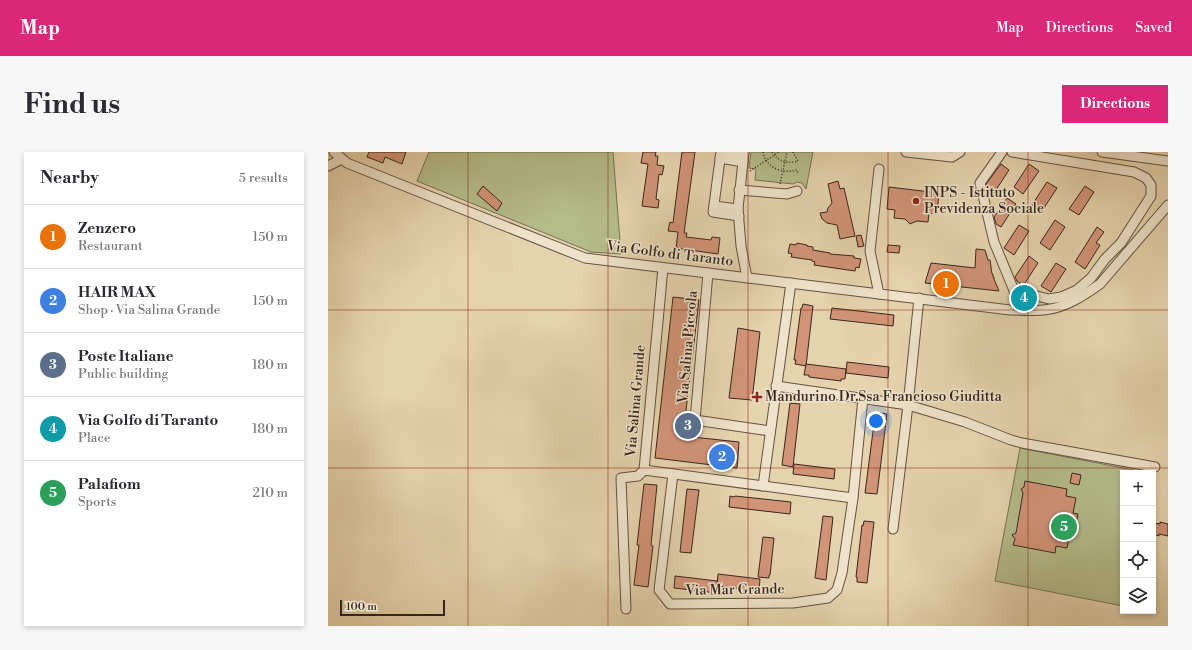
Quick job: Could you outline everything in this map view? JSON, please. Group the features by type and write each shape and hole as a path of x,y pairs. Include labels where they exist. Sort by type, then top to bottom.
{"street":[{"name":"Via Golfo di Taranto","path":"334,152 347,163 584,258 1010,310 1045,310 1069,303 1100,284 1168,205"},
{"path":"906,152 952,157 960,152"},
{"path":"1002,152 980,183 994,242 1022,310"},
{"path":"1012,152 1134,172 1146,178 1151,185 1151,196 1121,243 1105,259 1090,278 1077,290 1061,297 1049,299 1021,292 1016,296"},
{"path":"1102,152 1168,162"},
{"path":"739,212 714,209 721,155 743,156 739,190 739,212 741,246 748,278"},
{"path":"328,166 342,159"},
{"path":"879,169 870,251 879,294"},
{"path":"739,190 787,194 797,192"},
{"name":"Via Salina Grande","path":"663,268 644,470 853,498"},
{"name":"Via Salina Piccola","path":"708,273 695,420 770,431"},
{"path":"763,486 791,284"},
{"path":"893,529 919,298"},
{"path":"776,386 908,405 965,422 1016,441 1155,467"},
{"path":"853,498 863,398"},
{"path":"626,609 621,478 638,476 644,470"},
{"name":"Via Mar Grande","path":"673,474 659,590 670,604 793,603 828,598 837,590 842,573 853,498"}],"path":[{"path":"763,152 766,160 772,167 783,171 792,172 797,170 798,174"},
{"path":"772,152 777,158 785,162 798,161 793,152"},
{"path":"748,172 779,152"},
{"path":"780,184 787,152"}],"green space":[{"path":"429,152 613,152 621,254 591,252 417,181"},
{"path":"751,152 813,152 806,189 802,183 797,182 793,184 755,180 756,169 749,168"},
{"path":"1020,448 1134,470 1120,470 1120,605 995,581"}],"building":[{"path":"369,152 406,152 402,164 385,157 383,163 367,157"},
{"path":"643,152 656,152 655,156 658,156 657,165 664,166 662,175 659,174 656,199 659,200 658,208 642,206 648,164 641,163"},
{"path":"682,152 695,152 684,233 687,233 686,237 711,240 712,237 720,238 718,254 676,248 678,232 668,231 670,222 673,223"},
{"path":"1001,164 1009,170 994,193 987,188 986,184"},
{"path":"1029,164 1039,171 1023,194 1014,187"},
{"path":"838,181 840,189 844,188 855,236 840,239 837,225 827,223 822,219 820,213 827,212 832,203 828,184"},
{"path":"1047,182 1057,188 1042,211 1032,205"},
{"path":"483,186 502,203 497,211 477,194"},
{"path":"1085,186 1094,192 1079,215 1069,209"},
{"path":"889,187 939,193 937,214 929,213 928,222 917,221 910,224 905,219 894,218 895,210 887,209"},
{"path":"1007,198 1016,204 1001,227 996,224 994,217"},
{"path":"1055,220 1065,227 1050,250 1040,243"},
{"path":"1019,225 1029,231 1014,255 1004,248"},
{"path":"1097,227 1104,232 1096,243 1100,245 1085,269 1075,262"},
{"path":"861,235 864,246 858,247 856,236"},
{"path":"797,243 813,247 813,250 830,254 854,256 854,258 861,259 859,268 856,267 855,271 814,265 815,262 812,260 791,257 792,254 788,253 790,244 796,245"},
{"path":"888,245 900,246 899,253 887,252"},
{"path":"976,249 985,250 988,260 990,260 992,274 999,291 925,283 931,263 975,268"},
{"path":"1029,256 1038,263 1023,286 1015,277"},
{"path":"1056,263 1066,269 1051,292 1041,286"},
{"path":"673,297 699,300 683,436 739,442 737,468 655,458"},
{"path":"803,304 813,306 806,366 795,364 796,360 794,360 801,308"},
{"path":"832,308 894,315 893,326 830,319"},
{"path":"738,328 760,332 752,400 729,398"},
{"path":"847,362 889,367 888,378 846,373"},
{"path":"806,364 846,369 845,379 841,379 841,381 809,377 809,375 804,375"},
{"path":"790,403 800,404 793,467 782,465"},
{"path":"876,412 887,414 877,494 865,493"},
{"path":"794,464 835,469 834,479 793,474"},
{"path":"1072,473 1081,475 1079,485 1070,483"},
{"path":"1025,481 1067,489 1066,496 1076,498 1073,513 1078,514 1074,534 1070,532 1067,548 1056,546 1055,553 1013,545 1015,539 1012,535 1016,533 1023,493 1021,489 1024,487"},
{"path":"644,484 657,485 651,545 653,546 648,587 634,585"},
{"path":"687,489 699,490 691,553 680,552"},
{"path":"730,496 791,502 790,514 729,507"},
{"path":"823,516 833,517 826,580 815,578"},
{"path":"864,521 874,522 867,583 857,582 856,577 862,525 863,526"},
{"path":"1160,522 1168,524 1168,536 1159,534 1159,536 1156,535 1156,523 1160,524"},
{"path":"763,537 774,538 769,578 758,577"},
{"path":"718,574 760,579 759,591 717,586"},
{"path":"675,576 717,581 716,593 674,588"}],"place":[{"name":"INPS - Istituto Previdenza Sociale","path":"916,201"},
{"name":"Zenzero","path":"946,284"},
{"name":"Via Golfo di Taranto","path":"1024,298"},
{"name":"Mandurino Dr.Ssa Francioso Giuditta","path":"757,397"},
{"name":"Poste Italiane","path":"688,426"},
{"name":"HAIR MAX","path":"722,457"},
{"name":"Palafiom","path":"1064,527"}]}
